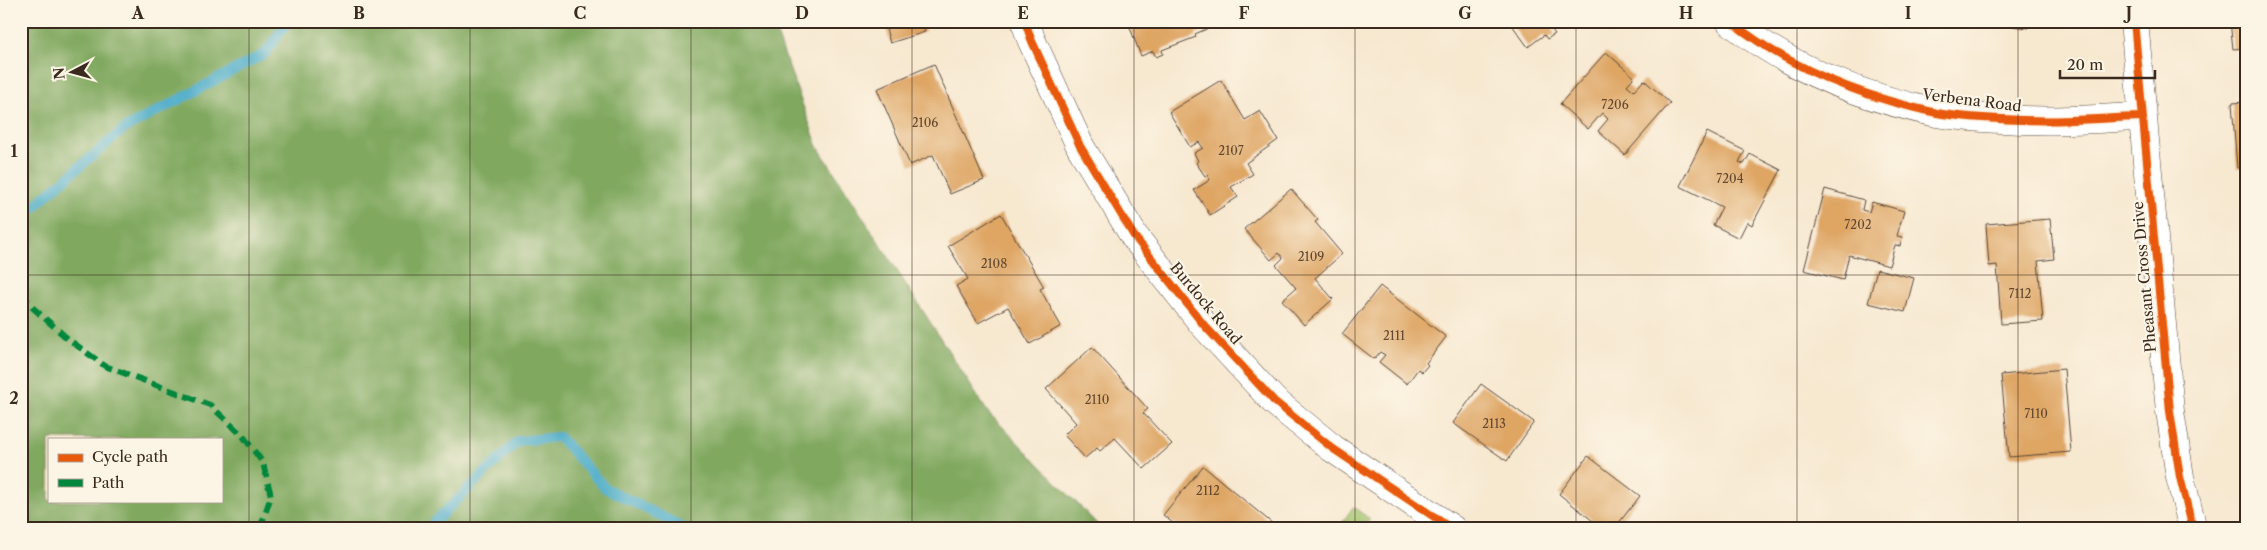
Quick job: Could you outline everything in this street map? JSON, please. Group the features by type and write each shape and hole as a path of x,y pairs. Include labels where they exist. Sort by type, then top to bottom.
{"street":[{"name":"Burdock Road","path":"1025,21 1031,39 1080,146 1134,236 1203,324 1274,401 1332,448 1452,529"},
{"name":"Verbena Road","path":"1730,21 1750,37 1814,74 1868,95 1939,113 2026,120 2142,117"},
{"name":"Pheasant Cross Drive","path":"2134,21 2170,411 2180,477 2193,529"}],"green space":[{"path":"21,21 772,21 818,147 987,411 1102,529 21,529"},
{"path":"1353,507 1370,519 1363,529 1338,529"}],"building":[{"path":"884,21 922,21 925,32 890,43"},
{"path":"1139,21 1209,21 1211,27 1195,34 1196,37 1162,50 1163,54 1156,57 1153,51 1141,56 1129,25"},
{"path":"1509,21 1560,21 1562,23 1552,30 1555,34 1547,39 1544,35 1528,47"},
{"path":"1977,21 2028,21 2028,28"},
{"path":"2230,21 2246,21 2246,48 2233,49"},
{"path":"1606,52 1634,77 1627,85 1634,91 1644,80 1670,103 1625,155 1598,131 1608,119 1602,113 1588,129 1560,104"},
{"path":"934,64 984,180 950,194 933,155 910,165 877,89"},
{"path":"1221,80 1245,120 1260,111 1278,140 1246,163 1253,174 1231,187 1238,197 1210,215 1194,190 1210,180 1196,163 1198,161 1194,153 1203,148 1199,142 1190,147 1169,112"},
{"path":"2246,102 2246,167 2237,168 2232,103"},
{"path":"1707,132 1745,151 1739,162 1744,164 1750,154 1781,170 1752,225 1747,222 1739,238 1713,225 1722,207 1680,186"},
{"path":"1291,189 1318,220 1315,222 1342,254 1315,278 1333,299 1304,325 1282,300 1296,288 1276,265 1283,258 1279,253 1271,260 1244,229"},
{"path":"1825,189 1864,200 1862,210 1869,212 1872,202 1904,211 1897,236 1902,237 1900,246 1895,245 1889,266 1849,255 1843,280 1804,270"},
{"path":"1001,214 1044,287 1040,289 1061,326 1030,344 1008,307 978,323 956,286 968,279 948,246"},
{"path":"2050,219 2054,259 2038,261 2043,321 2001,324 1997,265 1989,266 1986,224"},
{"path":"1877,269 1914,278 1905,312 1868,303"},
{"path":"1380,286 1446,337 1426,363 1428,365 1422,372 1418,369 1407,384 1379,362 1385,355 1380,352 1374,359 1342,334"},
{"path":"1092,347 1148,409 1143,413 1172,444 1144,469 1115,438 1100,451 1097,448 1085,458 1064,435 1076,423 1046,389"},
{"path":"2064,369 2071,452 2009,457 2001,375"},
{"path":"1481,384 1534,422 1507,461 1453,423"},
{"path":"1588,456 1640,496 1614,529 1603,529 1559,494"},
{"path":"1203,466 1279,529 1180,529 1163,515"},
{"path":"2088,525 2090,529 2079,529"}],"waterway":[{"path":"21,222 43,198 124,129 266,53 288,21"},
{"path":"427,529 518,441 559,437 605,488 686,529"}],"marked path":[{"path":"21,292 32,307 68,339 105,366 210,405 243,436 263,463 271,496 260,529"}],"cycle path":[{"path":"1025,21 1031,39 1080,146 1134,236 1203,324 1274,401 1332,448 1452,529"},
{"path":"1730,21 1777,53 1828,79 1881,99 1937,113 1980,118 2039,120 2142,117"},
{"path":"2134,21 2170,411 2180,477 2193,529"}]}
